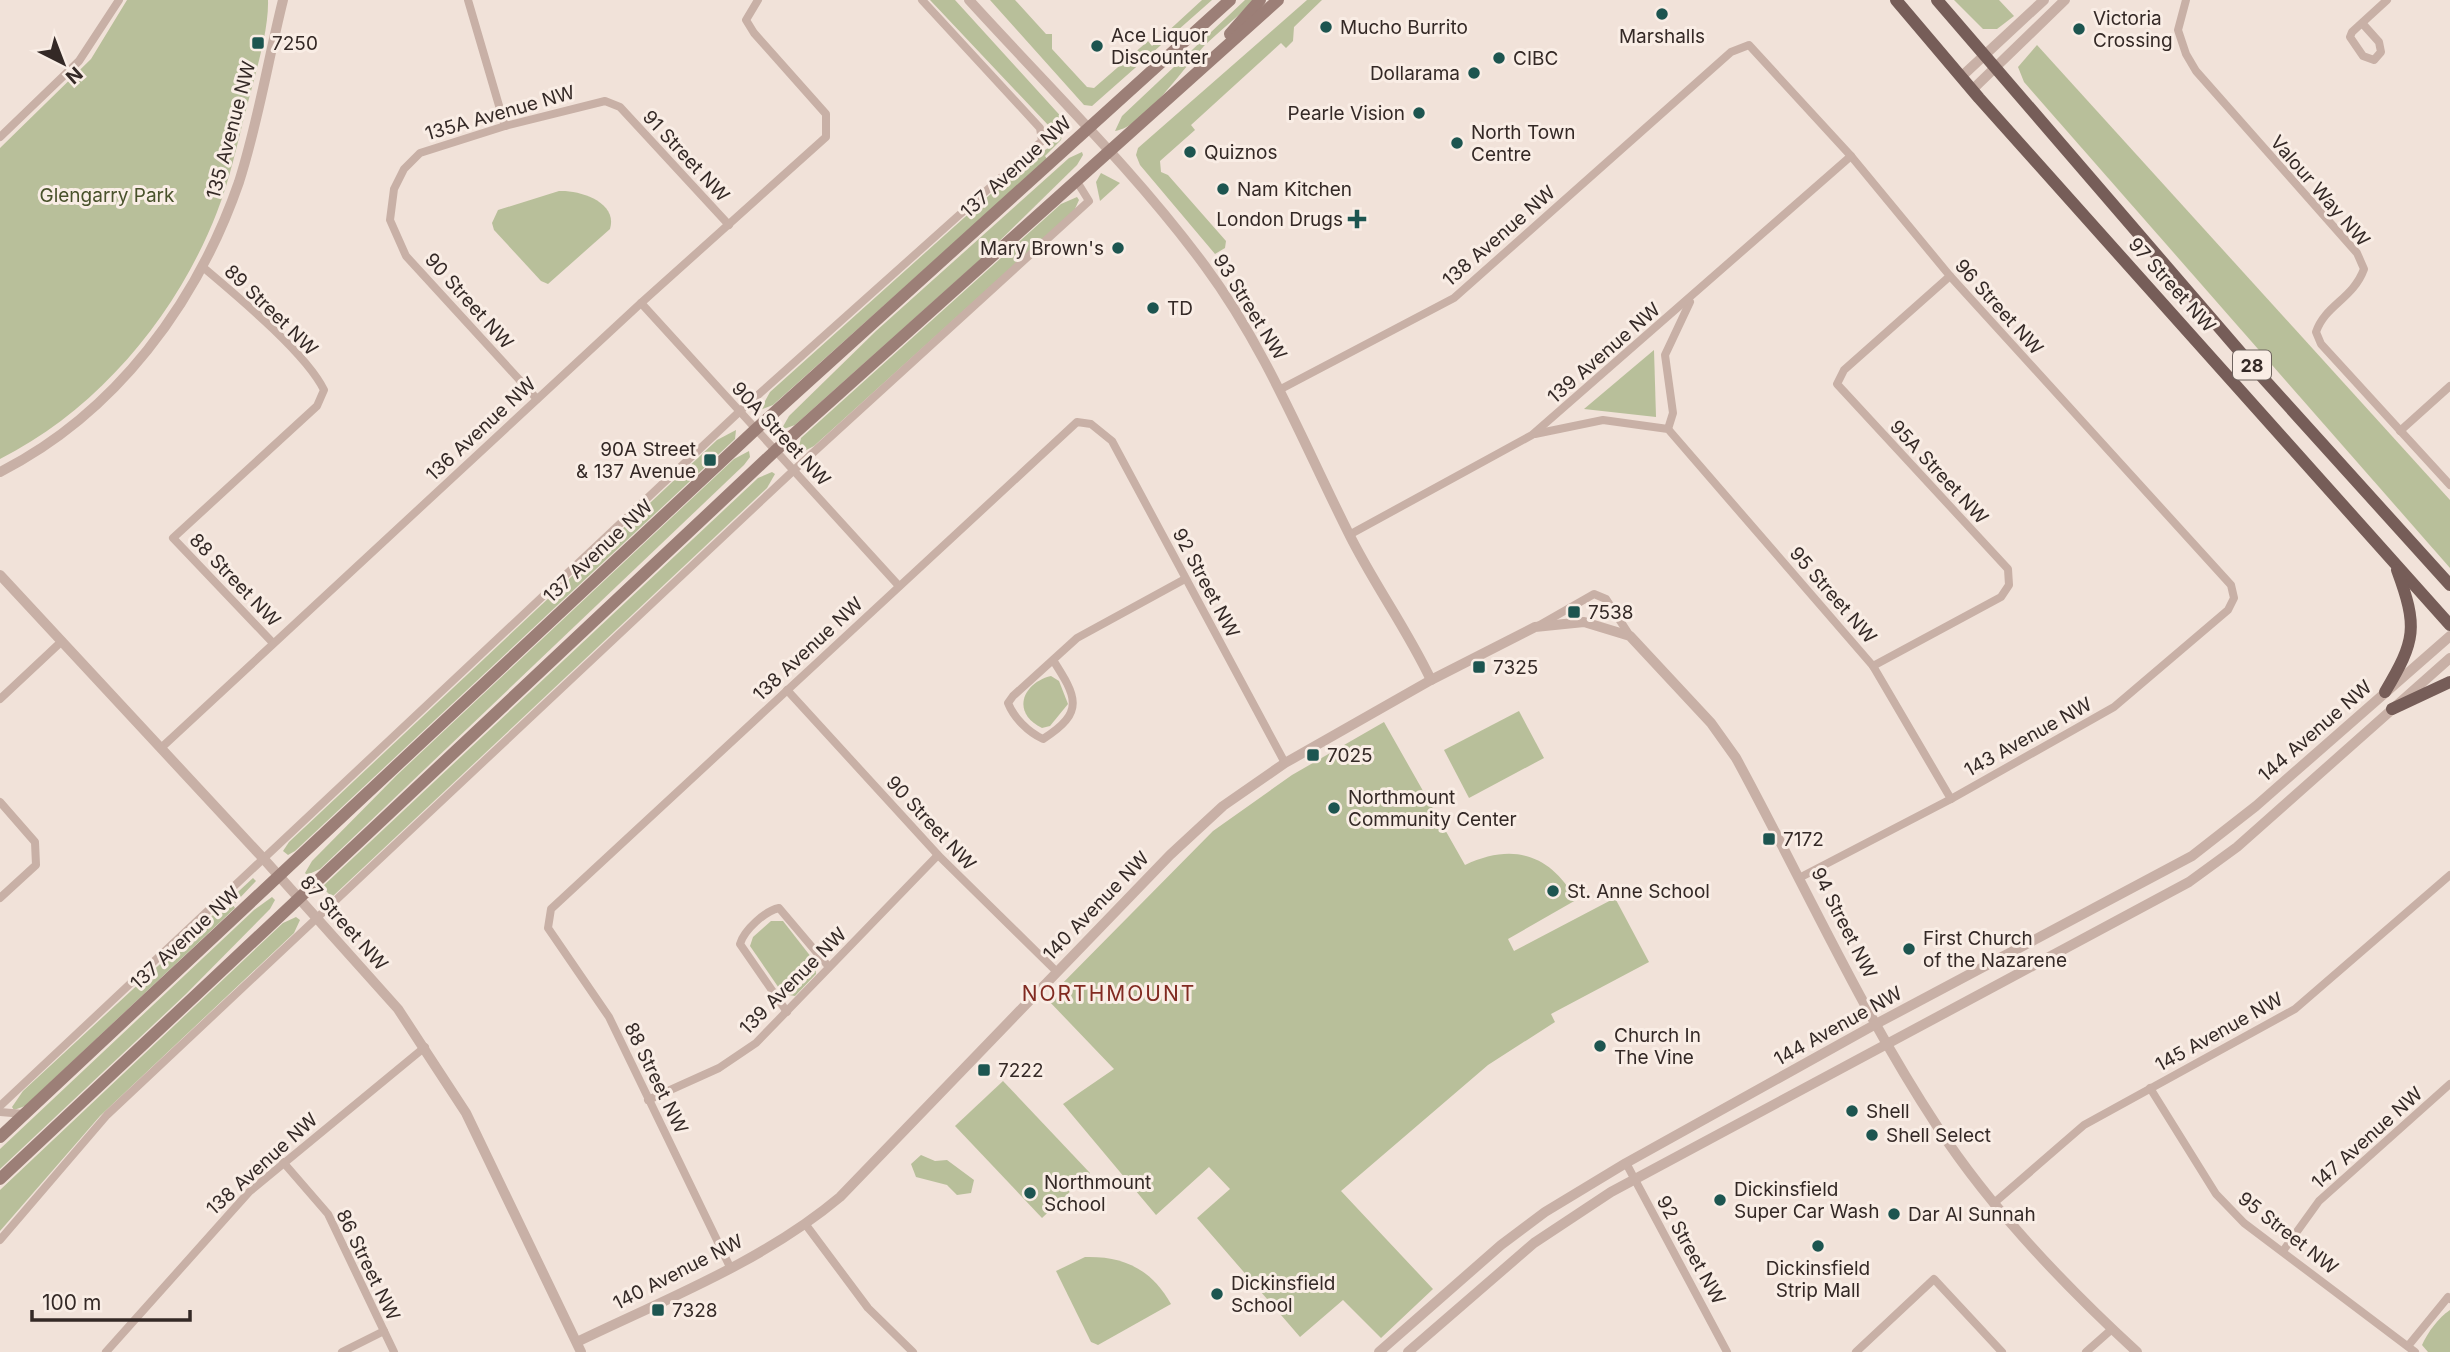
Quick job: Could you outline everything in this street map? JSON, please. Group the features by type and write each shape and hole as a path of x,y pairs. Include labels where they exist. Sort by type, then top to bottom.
{"main road":[{"name":"137 Avenue NW","path":"0,1137 755,430 1230,0"},
{"path":"1191,79 1260,0"},
{"path":"0,1179 775,451 1278,0"},
{"name":"97 Street NW","path":"1896,0 1972,90 2450,625"},
{"name":"97 Street NW","path":"1937,0 2254,368 2450,585"},
{"path":"2385,692 2401,665 2413,635 2410,604 2394,563"},
{"path":"2392,709 2450,682"}],"street":[{"path":"0,136 79,61 119,0"},
{"name":"135 Avenue NW","path":"0,472 60,434 126,375 163,330 204,268 239,181 283,0"},
{"path":"468,0 505,126"},
{"name":"137 Avenue NW","path":"0,1106 262,857 739,412 1042,141 1040,128 922,0"},
{"name":"93 Street NW","path":"969,0 1167,217 1206,268 1245,327 1279,390 1349,535 1432,680"},
{"path":"1961,76 2043,0"},
{"path":"1972,90 2065,0"},
{"path":"2362,23 2381,45 2381,52 2374,60 2363,56 2350,40 2352,32 2387,0"},
{"name":"Valour Way NW","path":"2181,1 2178,30 2186,54 2196,71 2228,111 2357,253 2364,269 2358,286 2320,321 2316,332 2321,344 2450,485"},
{"name":"136 Avenue NW","path":"161,748 537,398 826,137 826,114 746,20 756,2"},
{"name":"96 Street NW","path":"1749,45 1851,156 1950,276 2231,585"},
{"name":"138 Avenue NW","path":"1279,390 1454,298 1731,52 1749,45"},
{"name":"135A Avenue NW","path":"406,256 390,220 394,189 404,169 420,153 587,103 605,101 620,107"},
{"name":"91 Street NW","path":"620,107 729,225"},
{"name":"139 Avenue NW","path":"1349,535 1532,435 1693,298 1851,156"},
{"path":"0,1240 107,1115 793,471 1088,201 1076,180"},
{"name":"90 Street NW","path":"406,256 537,398"},
{"name":"89 Street NW","path":"173,538 317,406 324,390 317,376 253,310 204,268"},
{"name":"95A Street NW","path":"1873,666 2001,597 2009,585 2008,569 1837,384 1844,370 1950,276"},
{"path":"1532,435 1603,420 1668,429 1673,413 1665,355 1693,298"},
{"name":"90A Street NW","path":"641,303 900,586"},
{"path":"2400,431 2450,386"},
{"name":"138 Avenue NW","path":"551,909 1077,422 1091,424"},
{"name":"92 Street NW","path":"1091,424 1112,440 1285,763"},
{"name":"95 Street NW","path":"1668,429 1873,666 1951,799"},
{"name":"88 Street NW","path":"173,538 273,643"},
{"name":"87 Street NW","path":"0,575 262,857 398,1009 425,1047 488,1155 579,1347"},
{"path":"1053,660 1073,692 1076,704 1070,715 1043,738 1033,735 1012,712 1008,703 1053,660 1077,638 1185,579"},
{"name":"143 Avenue NW","path":"1801,877 1951,799 2114,707 2228,610 2234,597 2231,585"},
{"name":"94 Street NW","path":"1535,628 1594,594 1606,599 1630,636 1711,723 1736,758 1801,877 1887,1045 1937,1126 1994,1203 2112,1329 2137,1352"},
{"path":"1535,628 1584,622 1630,636"},
{"name":"140 Avenue NW","path":"579,1347 806,1225 840,1197 1170,855 1223,806 1285,763 1432,680 1535,628"},
{"name":"144 Avenue NW","path":"1379,1352 1502,1245 1545,1212 1626,1163 1876,1024 2192,856 2256,806 2450,636"},
{"path":"0,699 62,641"},
{"name":"144 Avenue NW","path":"1408,1352 1484,1283 1534,1243 1634,1179 2189,882 2237,847 2450,658"},
{"name":"90 Street NW","path":"787,690 938,855 1057,972"},
{"path":"0,803 35,842 36,865 0,898"},
{"name":"139 Avenue NW","path":"648,1100 719,1068 756,1043 938,855"},
{"name":"145 Avenue NW","path":"1994,1203 2084,1125 2295,1009 2450,874"},
{"path":"787,1012 746,956 740,944 742,936 772,910 779,908 829,967"},
{"name":"88 Street NW","path":"551,909 548,928 609,1017 730,1267"},
{"name":"138 Avenue NW","path":"106,1352 218,1224 283,1162 425,1047"},
{"name":"147 Avenue NW","path":"2283,1251 2319,1201 2450,1084"},
{"name":"95 Street NW","path":"2150,1088 2216,1194 2244,1223 2415,1352"},
{"path":"0,1112 24,1114"},
{"name":"86 Street NW","path":"283,1162 328,1214 394,1352"},
{"name":"92 Street NW","path":"1626,1163 1727,1352"},
{"path":"806,1225 868,1308 913,1352"},
{"path":"1856,1352 1934,1279 2002,1352"},
{"path":"2408,1346 2448,1297 2450,1299"},
{"path":"2086,1352 2112,1329"},
{"path":"342,1352 384,1331"}],"green space":[{"name":"Glengarry Park","path":"127,0 268,0 260,55 230,174 217,212 180,287 131,355 102,386 70,414 0,459 0,148 91,59"},
{"path":"930,0 955,0 1066,122 1068,129 1063,131 1061,140 1045,156 1047,159 773,405 760,410 770,392 1024,164 1051,146 1053,138 1049,126"},
{"path":"990,0 1015,0 1046,34 1052,34 1052,49 1087,87 1094,88 1148,41 1152,46 1202,0 1212,0 1092,106 1084,105"},
{"path":"1245,0 1256,0 1206,44 1139,119 1115,131 1122,116"},
{"path":"1307,0 1322,0 1294,27 1293,41 1286,48 1281,43 1191,125 1195,130 1160,161 1161,172 1168,175 1226,241 1225,248 1215,254 1140,165 1136,155 1138,148"},
{"path":"1954,0 1999,0 2014,16 1997,29 1983,29"},
{"path":"2037,45 2450,500 2450,568 2024,82 2018,67"},
{"path":"1082,152 1077,165 984,256 795,425 781,430 789,416 876,331 1069,158"},
{"path":"1101,173 1120,183 1100,201 1096,182"},
{"path":"559,191 586,195 603,205 611,220 610,229 548,284 541,281 494,230 492,223 498,210"},
{"path":"1077,197 1079,200 1074,211 814,446 797,455 801,438 1061,204"},
{"path":"1654,350 1656,417 1584,409"},
{"path":"736,430 735,439 295,851 288,855 283,851 289,842 717,440"},
{"path":"749,451 750,457 744,465 320,869 307,875 305,873 312,861 397,775 734,459"},
{"path":"772,472 775,474 767,488 332,897 322,887 758,478"},
{"path":"1051,676 1059,681 1068,704 1050,726 1042,728 1026,715 1024,699 1033,685"},
{"path":"1519,711 1544,758 1469,798 1444,750"},
{"path":"1384,722 1465,865 1499,855 1528,857 1542,862 1554,872 1576,900 1508,939 1514,951 1615,898 1649,962 1551,1014 1555,1022 1488,1065 1341,1191 1433,1289 1381,1338 1343,1300 1300,1337 1197,1218 1230,1189 1209,1167 1156,1215 1063,1104 1114,1069 1047,999 1213,831 1292,775"},
{"path":"253,878 256,881 233,905 235,908 25,1106 14,1110 12,1107 23,1091"},
{"path":"272,897 275,900 270,909 186,994 0,1169 0,1149 254,910"},
{"path":"296,917 300,920 294,933 100,1116 0,1231 0,1190 283,923"},
{"path":"771,921 783,921 815,962 816,974 795,996 783,994 750,946 753,937"},
{"path":"1003,1081 1090,1173 1042,1218 955,1126"},
{"path":"921,1155 935,1161 947,1160 974,1180 971,1193 957,1195 947,1185 916,1177 911,1164"},
{"path":"1085,1257 1112,1259 1135,1267 1155,1282 1171,1304 1098,1345 1091,1342 1056,1271"},
{"path":"2450,1310 2450,1352 2428,1352 2422,1345 2424,1340 2437,1321"}],"place":[{"name":"Marshalls","path":"1662,14"},
{"name":"Mucho Burrito","path":"1326,27"},
{"name":"Victoria Crossing","path":"2079,29"},
{"name":"7250","path":"258,43"},
{"name":"Ace Liquor Discounter","path":"1097,46"},
{"name":"CIBC","path":"1499,58"},
{"name":"Dollarama","path":"1474,73"},
{"name":"Pearle Vision","path":"1419,113"},
{"name":"North Town Centre","path":"1457,143"},
{"name":"Quiznos","path":"1190,152"},
{"name":"Nam Kitchen","path":"1223,189"},
{"name":"London Drugs","path":"1357,219"},
{"name":"Mary Brown's","path":"1118,248"},
{"name":"TD","path":"1153,308"},
{"name":"90A Street & 137 Avenue","path":"710,460"},
{"name":"7538","path":"1574,612"},
{"name":"7325","path":"1479,667"},
{"name":"7025","path":"1313,755"},
{"name":"Northmount Community Center","path":"1334,808"},
{"name":"7172","path":"1769,839"},
{"name":"St. Anne School","path":"1553,891"},
{"name":"First Church of the Nazarene","path":"1909,949"},
{"name":"Church In The Vine","path":"1600,1046"},
{"name":"7222","path":"984,1070"},
{"name":"Shell","path":"1852,1111"},
{"name":"Shell Select","path":"1872,1135"},
{"name":"Northmount School","path":"1030,1193"},
{"name":"Dickinsfield Super Car Wash","path":"1720,1200"},
{"name":"Dar Al Sunnah","path":"1894,1214"},
{"name":"Dickinsfield Strip Mall","path":"1818,1246"},
{"name":"Dickinsfield School","path":"1217,1294"},
{"name":"7328","path":"658,1310"}],"district":[{"name":"NORTHMOUNT","path":"1109,993"}]}
